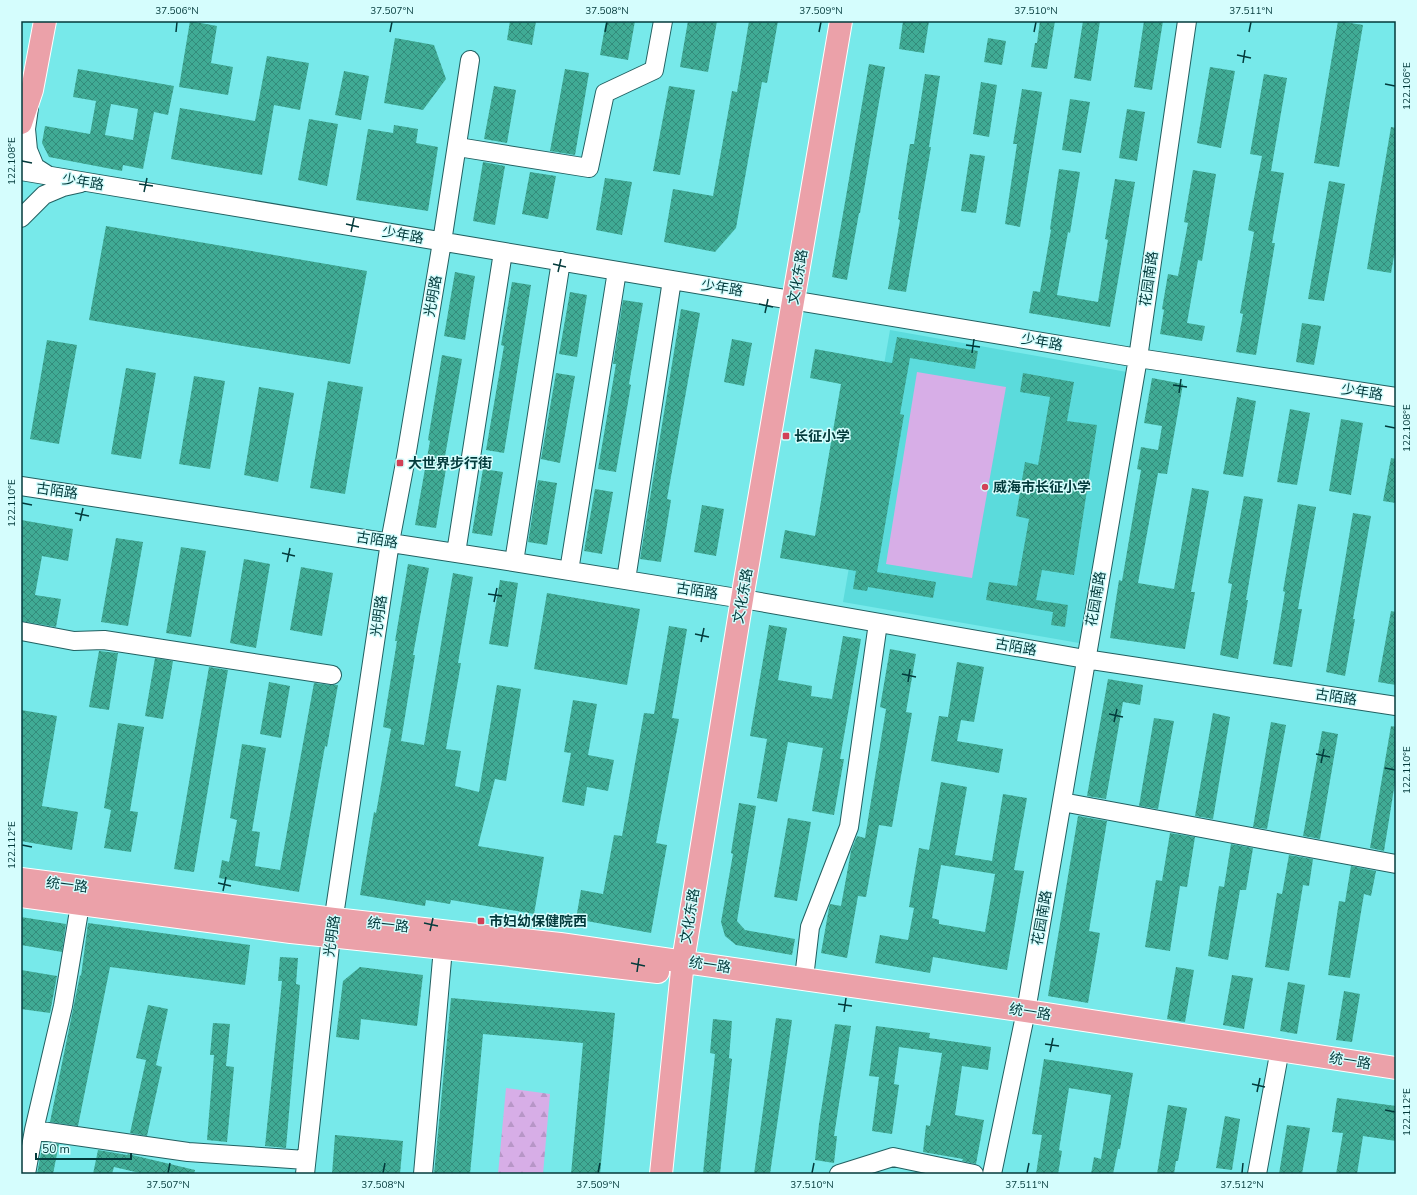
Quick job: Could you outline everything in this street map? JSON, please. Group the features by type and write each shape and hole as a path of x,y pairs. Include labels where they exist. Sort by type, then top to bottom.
{"main road":[{"path":"21,123 26,83 45,21"},
{"name":"文化东路","path":"661,1174 689,969 748,600 800,301 840,21"},
{"path":"800,301 853,21"},
{"name":"统一路","path":"21,879 332,927 443,948 804,978 1278,1060 1396,1078"},
{"name":"统一路","path":"21,896 291,932 332,927 560,944 689,969 1396,1068"},
{"path":"676,1174 689,969"}],"street":[{"path":"458,147 589,168 605,93 654,70 663,21"},
{"name":"花园南路","path":"992,1174 1025,1017 1085,659 1138,358 1188,21"},
{"name":"光明路","path":"306,1167 332,927 390,542 405,463 458,147 470,60"},
{"path":"26,83 26,128 28,150 35,167 49,176"},
{"name":"少年路","path":"21,171 1138,358 1396,397"},
{"path":"21,218 44,195 63,187 86,182"},
{"path":"456,553 503,252"},
{"path":"514,562 561,261"},
{"path":"569,571 617,271"},
{"path":"626,580 672,280"},
{"name":"古陌路","path":"21,486 390,542 748,600 1085,659 1396,706"},
{"path":"804,978 810,927 849,827 878,623"},
{"path":"21,631 74,641 104,640 332,675"},
{"path":"1062,802 1396,864"},
{"path":"26,1174 34,1130 63,1006 80,904"},
{"path":"423,1174 443,948"},
{"path":"1257,1174 1278,1060"},
{"path":"34,1130 306,1167"},
{"path":"839,1174 893,1157 974,1174"}],"shaded area":[{"name":"威海市长征小学","path":"890,330 1127,372 1079,643 843,602"}],"green space":[{"path":"917,372 1006,387 972,578 886,564"},
{"path":"506,1088 550,1094 543,1174 498,1174"}],"building":[{"path":"190,21 217,26 211,63 233,67 228,95 179,87"},
{"path":"510,21 536,21 532,45 507,40"},
{"path":"606,21 635,21 628,60 600,55"},
{"path":"688,21 717,21 708,72 680,67"},
{"path":"749,21 778,21 767,83 762,82 736,228 715,252 664,242 673,189 713,196 732,91 737,92"},
{"path":"903,21 929,21 924,53 899,49"},
{"path":"1040,21 1055,21 1047,69 1031,67 1035,43 1037,43"},
{"path":"1083,21 1100,21 1091,81 1074,78"},
{"path":"1144,21 1163,21 1152,90 1134,87"},
{"path":"1338,21 1363,25 1339,167 1314,163"},
{"path":"395,38 434,45 446,79 423,110 384,103"},
{"path":"988,38 1006,41 1002,65 984,62"},
{"path":"267,56 309,63 300,110 274,105 262,175 171,159 180,108 255,121"},
{"path":"869,64 885,67 847,280 832,277"},
{"path":"1210,67 1235,71 1221,148 1197,143"},
{"path":"78,69 174,86 168,115 154,112 143,169 123,165 122,171 49,157 42,143 45,126 90,134 96,101 73,97","holes":["111,104 138,109 133,140 105,135"]},
{"path":"565,69 589,73 575,155 550,151"},
{"path":"344,71 369,76 361,120 335,115"},
{"path":"925,74 940,76 929,147 931,147 906,292 888,289 900,220 898,219 910,144 914,144"},
{"path":"1264,74 1287,78 1271,171 1284,173 1272,243 1275,243 1256,355 1236,352 1243,314 1240,313 1254,232 1248,230 1262,156 1250,154"},
{"path":"981,82 997,85 989,137 973,134"},
{"path":"494,86 516,90 507,143 484,139"},
{"path":"669,86 695,90 680,175 653,171"},
{"path":"1022,89 1042,92 1020,227 1005,224 1017,144 1013,144"},
{"path":"1070,99 1090,102 1081,153 1062,150"},
{"path":"1127,109 1145,112 1137,161 1119,158"},
{"path":"309,119 338,124 327,186 298,180"},
{"path":"394,125 418,129 416,143 438,147 428,211 356,200 368,129 393,133"},
{"path":"1391,127 1396,128 1396,245 1391,273 1367,269"},
{"path":"970,154 985,156 976,213 961,211"},
{"path":"483,162 505,166 495,225 473,221"},
{"path":"1059,169 1080,172 1070,233 1068,232 1057,295 1098,302 1108,240 1105,239 1115,179 1135,182 1110,327 1029,313 1033,291 1040,292 1051,230"},
{"path":"1193,170 1216,174 1202,261 1198,260 1187,323 1205,326 1202,341 1160,334 1164,310 1162,309 1168,274 1178,276 1188,223 1184,222"},
{"path":"530,172 556,176 548,219 522,214"},
{"path":"605,178 632,182 622,235 596,230"},
{"path":"1329,181 1345,184 1324,301 1308,299"},
{"path":"106,226 367,271 350,364 89,320"},
{"path":"455,272 475,276 465,340 444,336"},
{"path":"512,282 531,285 504,453 486,450 504,346 501,345"},
{"path":"570,292 587,295 577,357 559,354"},
{"path":"623,300 643,303 616,472 598,469 616,364 613,364"},
{"path":"681,309 700,313 667,499 671,500 661,562 640,559"},
{"path":"1302,323 1321,326 1314,365 1296,362"},
{"path":"897,337 978,351 975,369 910,358 900,414 904,415 877,572 936,582 933,598 868,587 867,591 853,589 856,571 780,558 785,530 815,536 841,384 810,378 815,349 892,363"},
{"path":"732,339 752,343 744,386 724,382"},
{"path":"47,340 77,345 59,444 30,439"},
{"path":"442,355 462,359 444,462 447,463 436,528 415,525 430,441 428,440"},
{"path":"126,368 156,373 141,459 111,454"},
{"path":"556,373 575,376 560,463 541,459"},
{"path":"1023,373 1074,382 1067,421 1097,425 1074,575 1042,570 1036,600 1068,605 1065,627 1051,625 1053,612 986,600 989,582 1017,586 1029,519 1016,516 1025,462 1038,465 1050,397 1020,392"},
{"path":"194,376 225,381 210,469 179,464"},
{"path":"1152,378 1183,384 1167,474 1158,473 1138,583 1174,589 1192,488 1209,491 1191,592 1195,592 1185,649 1110,638 1119,580 1122,581 1141,470 1137,469 1141,447 1158,450 1162,426 1144,423"},
{"path":"328,381 363,387 345,494 310,488"},
{"path":"259,387 294,393 278,482 244,475"},
{"path":"1237,397 1256,401 1243,477 1223,474"},
{"path":"1290,409 1310,413 1297,485 1277,482"},
{"path":"1341,419 1363,423 1351,495 1329,491"},
{"path":"1391,458 1396,459 1396,503 1383,501"},
{"path":"483,469 503,472 492,536 472,533"},
{"path":"538,480 557,483 547,545 528,542"},
{"path":"595,489 613,492 602,554 584,551"},
{"path":"1244,496 1263,499 1246,600 1248,600 1238,659 1220,655 1232,584 1228,583"},
{"path":"1298,504 1316,507 1298,609 1302,609 1292,667 1273,664 1285,592 1283,591"},
{"path":"702,505 724,509 716,556 694,552"},
{"path":"1353,513 1371,516 1353,619 1355,619 1345,676 1326,672"},
{"path":"21,520 73,529 68,561 42,556 35,595 61,599 56,627 21,621"},
{"path":"116,538 143,542 128,626 101,622"},
{"path":"181,547 206,551 191,637 166,633"},
{"path":"244,559 270,564 256,648 230,643"},
{"path":"408,564 429,568 413,655 415,655 401,741 424,745 453,573 473,577 458,663 461,663 446,749 461,751 455,786 479,792 497,685 521,689 506,781 495,779 478,846 544,857 534,914 451,900 450,904 426,900 425,906 360,895 374,812 376,813 391,729 383,727"},
{"path":"301,567 333,573 322,636 290,630"},
{"path":"500,580 518,583 508,647 489,644"},
{"path":"547,593 640,609 627,685 534,669"},
{"path":"1391,611 1396,612 1396,685 1378,682"},
{"path":"769,625 787,628 778,680 812,686 811,696 832,699 843,636 861,639 840,759 844,759 834,815 812,811 823,748 788,742 777,802 757,798 767,739 750,736"},
{"path":"669,626 687,629 672,718 679,719 656,843 667,845 651,933 576,919 581,890 603,894 614,835 622,836 644,713 654,714"},
{"path":"890,649 916,654 906,712 912,713 892,827 879,825 866,897 858,896 847,958 821,953 830,904 841,906 851,851 857,836 865,838 886,709 880,707"},
{"path":"99,651 118,653 109,710 89,707"},
{"path":"155,658 173,661 163,719 145,716"},
{"path":"957,662 984,667 974,722 961,720 957,741 1003,749 999,773 931,761 939,716 948,717"},
{"path":"209,667 228,670 194,872 174,869"},
{"path":"1108,679 1143,685 1140,705 1123,702 1106,799 1087,796"},
{"path":"269,682 290,686 281,738 260,734"},
{"path":"314,683 338,685 327,747 325,746 299,892 219,878 222,860 229,862 237,820 230,818 242,744 266,748 252,831 260,832 255,866 280,870"},
{"path":"573,700 597,704 588,755 614,760 608,791 587,787 584,806 562,802 571,753 564,752"},
{"path":"21,710 57,716 42,806 78,812 72,850 21,841"},
{"path":"1213,713 1230,717 1213,819 1195,816"},
{"path":"1154,718 1174,721 1158,809 1139,806"},
{"path":"1271,722 1286,725 1267,829 1253,827"},
{"path":"118,723 144,727 130,811 138,812 131,852 104,848 111,810 104,808"},
{"path":"1391,726 1396,727 1396,776 1384,851 1370,848"},
{"path":"1322,731 1338,734 1320,839 1303,836"},
{"path":"941,782 967,787 955,855 992,861 1003,794 1027,798 1014,870 1024,871 1007,970 933,957 930,973 875,963 880,935 908,940 914,908 909,907 919,848 929,850","holes":["941,865 995,874 985,932 939,924 939,920 932,918"]},
{"path":"739,803 756,806 737,921 745,930 795,939 792,955 736,945 725,936 721,922 733,854 731,853"},
{"path":"1078,816 1107,821 1089,931 1100,933 1088,1003 1048,996"},
{"path":"788,818 811,822 797,901 774,897"},
{"path":"1170,833 1195,837 1187,887 1180,886 1170,951 1145,947 1156,880 1162,881"},
{"path":"1231,844 1253,848 1246,890 1240,890 1228,960 1208,956 1219,886 1224,887"},
{"path":"1289,855 1313,859 1309,886 1303,885 1289,971 1265,967 1277,893 1282,894"},
{"path":"1351,866 1376,871 1371,896 1364,894 1350,978 1328,975 1339,901 1345,902"},
{"path":"21,917 66,924 62,952 21,945"},
{"path":"88,923 250,945 245,985 110,967 78,1126 50,1122 80,975 81,976"},
{"path":"280,957 298,958 296,984 300,985 286,1148 265,1146 282,981 278,981"},
{"path":"360,967 423,975 417,1026 361,1019 359,1040 336,1037 343,981"},
{"path":"1176,967 1194,970 1185,1022 1167,1019"},
{"path":"21,970 57,976 50,1013 21,1009"},
{"path":"1232,975 1253,978 1244,1029 1223,1025"},
{"path":"1288,982 1305,985 1297,1034 1280,1031"},
{"path":"1344,991 1360,994 1352,1042 1336,1040"},
{"path":"451,998 615,1013 600,1174 571,1174 583,1043 483,1034 470,1174 434,1174"},
{"path":"148,1005 168,1009 156,1065 162,1067 147,1136 130,1133 146,1060 136,1058"},
{"path":"776,1018 792,1020 770,1174 754,1174"},
{"path":"713,1019 732,1021 729,1058 732,1059 720,1174 703,1174 715,1054 710,1053"},
{"path":"213,1023 230,1024 226,1066 234,1067 227,1142 207,1140 214,1055 210,1055"},
{"path":"835,1024 851,1026 834,1136 837,1136 834,1163 815,1160 819,1124"},
{"path":"876,1026 930,1033 929,1038 991,1047 988,1070 962,1066 955,1115 984,1120 976,1164 962,1161 963,1159 923,1152 926,1125 930,1126 942,1053 899,1047 894,1084 899,1085 892,1134 872,1131 879,1077 869,1076"},
{"path":"1044,1059 1133,1073 1120,1149 1118,1149 1113,1174 1091,1174 1094,1157 1101,1159 1111,1095 1069,1088 1059,1150 1062,1151 1058,1174 1036,1174 1042,1135 1032,1134"},
{"path":"1337,1098 1396,1106 1396,1141 1363,1136 1357,1174 1336,1174 1343,1133 1332,1132"},
{"path":"1168,1105 1187,1108 1178,1161 1176,1161 1174,1174 1157,1174"},
{"path":"1225,1116 1240,1119 1232,1170 1216,1168"},
{"path":"1287,1125 1310,1128 1302,1174 1279,1174"},
{"path":"335,1135 403,1141 400,1174 332,1174"},
{"path":"43,1142 59,1144 53,1174 37,1174"},
{"path":"98,1150 128,1154 195,1170 194,1174 144,1174 114,1167 112,1174 93,1174"}],"place":[{"name":"长征小学","path":"786,436"},
{"name":"大世界步行街","path":"400,463"},
{"name":"威海市长征小学","path":"985,487"},
{"name":"市妇幼保健院西","path":"481,921"}]}
